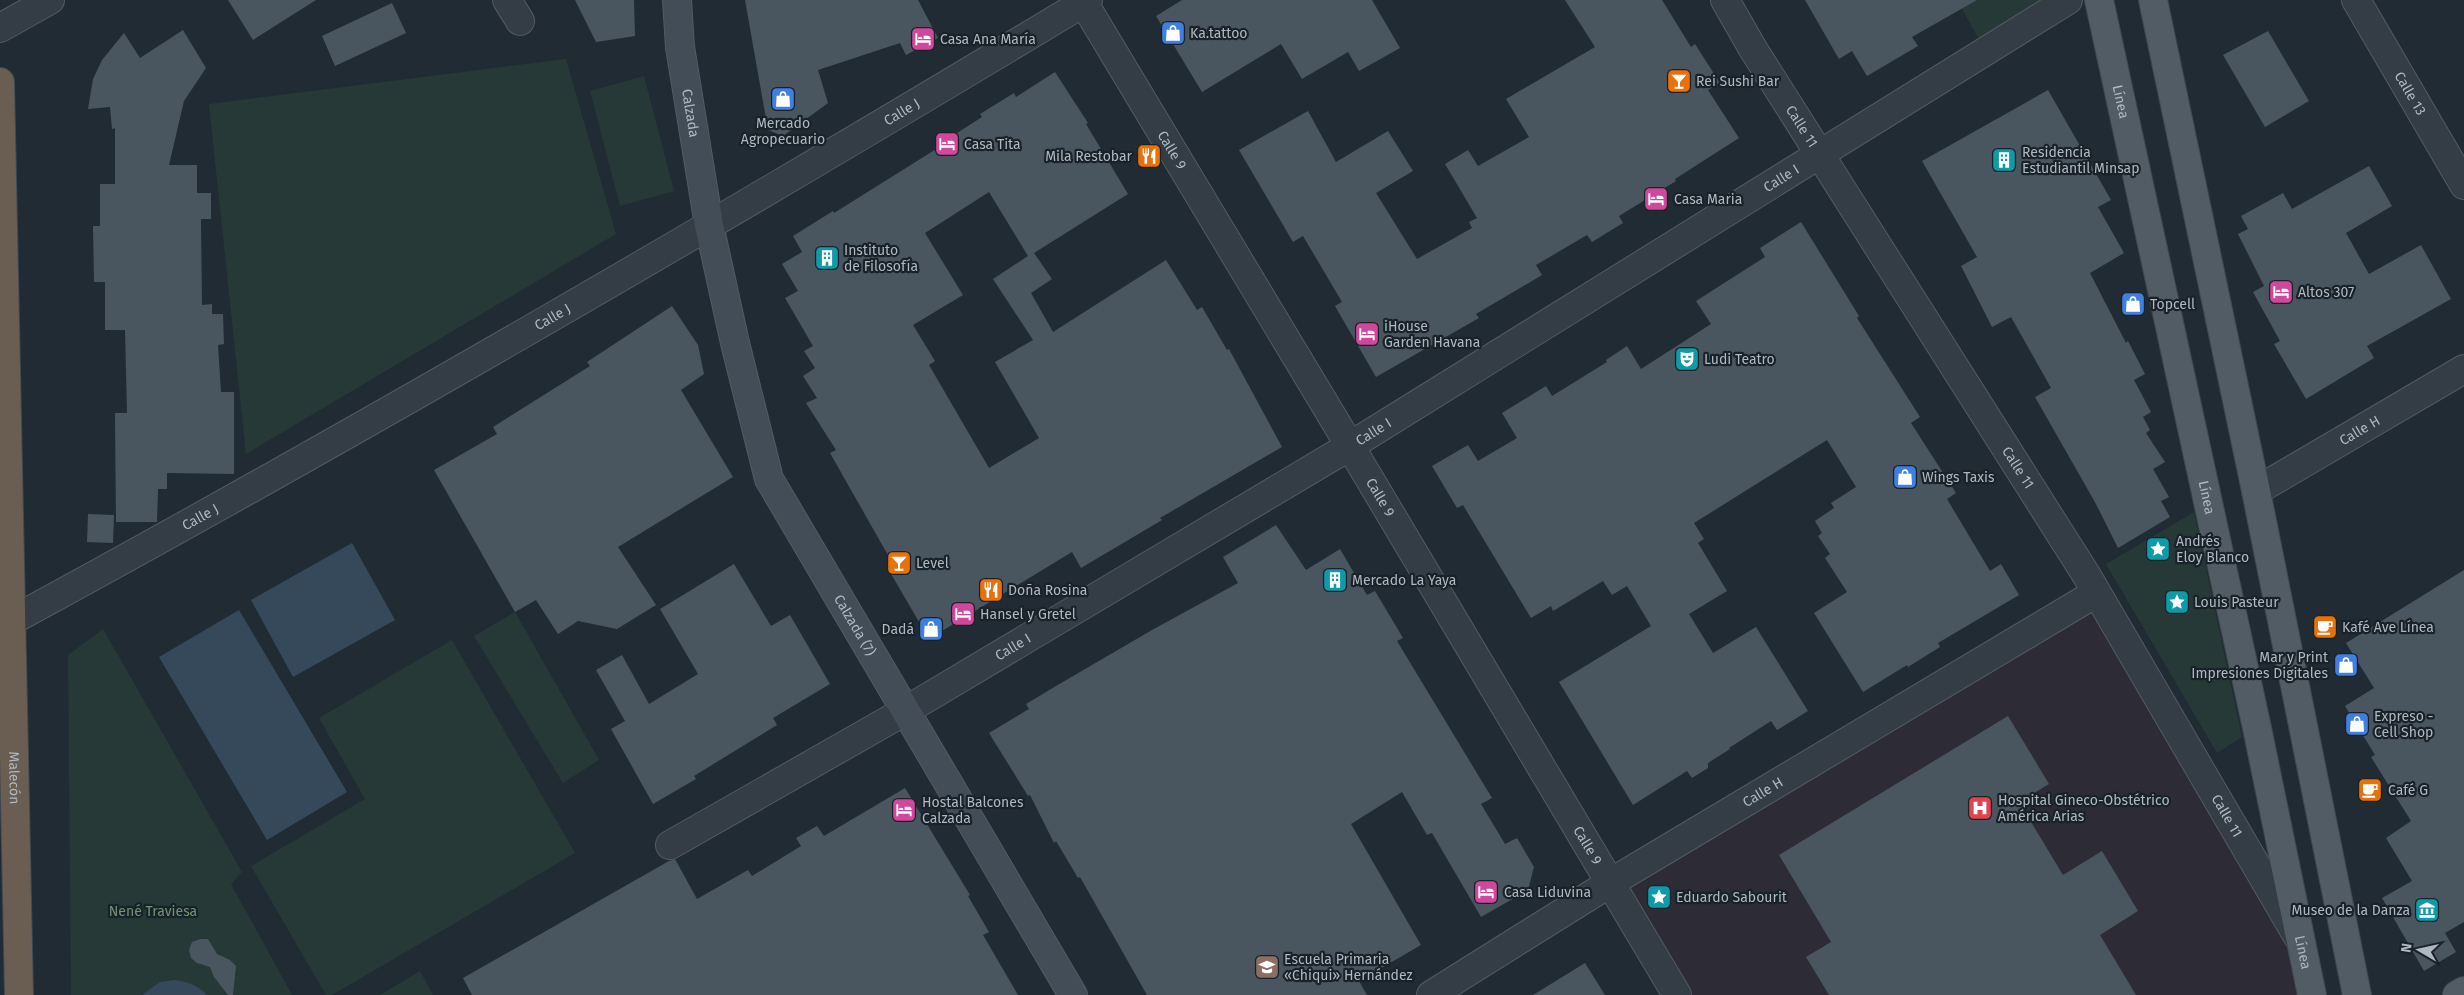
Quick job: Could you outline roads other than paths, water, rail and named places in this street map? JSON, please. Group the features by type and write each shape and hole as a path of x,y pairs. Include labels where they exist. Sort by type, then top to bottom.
{"highway":[{"name":"Malecón","path":"0,82 19,995"}],"main road":[{"name":"Calzada","path":"677,0 680,47 709,225"},
{"name":"Línea","path":"2099,0 2312,995"},
{"path":"2153,0 2256,491 2357,995"},
{"name":"Calzada (7)","path":"709,225 735,344 769,479 1073,995"},
{"path":"2457,995 2464,991"}],"street":[{"path":"0,28 50,0"},
{"name":"Calle 11","path":"1725,0 1753,49 2096,593 2302,942"},
{"name":"Calle I","path":"670,845 905,712 1350,446 1821,156 2068,0"},
{"name":"Calle 13","path":"2356,0 2464,185"},
{"name":"Calle J","path":"11,621 250,491 709,225 1084,1"},
{"name":"Calle 9","path":"1084,1 1677,995"},
{"name":"Calle H","path":"2256,491 2464,369"},
{"name":"Calle H","path":"1431,995 1610,883 2096,593"}],"water":[{"path":"352,543 395,620 293,677 251,600"},
{"path":"239,610 347,792 267,840 159,657"},
{"path":"175,980 192,984 207,995 142,995 160,982"}],"place":[{"name":"Ka.tattoo","path":"1173,33"},
{"name":"Casa Ana María","path":"923,39"},
{"name":"Rei Sushi Bar","path":"1679,81"},
{"name":"Mercado Agropecuario","path":"783,99"},
{"name":"Casa Tita","path":"947,144"},
{"name":"Mila Restobar","path":"1149,156"},
{"name":"Residencia Estudiantil Minsap","path":"2004,160"},
{"name":"Casa Maria","path":"1656,199"},
{"name":"Instituto de Filosofía","path":"827,258"},
{"name":"Altos 307","path":"2281,292"},
{"name":"Topcell","path":"2133,304"},
{"name":"iHouse Garden Havana","path":"1367,334"},
{"name":"Ludi Teatro","path":"1687,359"},
{"name":"Wings Taxis","path":"1905,477"},
{"name":"Andrés Eloy Blanco","path":"2158,549"},
{"name":"Level","path":"899,563"},
{"name":"Mercado La Yaya","path":"1335,580"},
{"name":"Doña Rosina","path":"991,590"},
{"name":"Louis Pasteur","path":"2177,602"},
{"name":"Hansel y Gretel","path":"963,614"},
{"name":"Kafé Ave Línea","path":"2325,627"},
{"name":"Dadá","path":"931,629"},
{"name":"Mar y Print Impresiones Digitales","path":"2346,665"},
{"name":"Expreso - Cell Shop","path":"2357,724"},
{"name":"Café G","path":"2370,790"},
{"name":"Hospital Gineco-Obstétrico América Arias","path":"1980,808"},
{"name":"Hostal Balcones Calzada","path":"904,810"},
{"name":"Casa Liduvina","path":"1486,892"},
{"name":"Eduardo Sabourit","path":"1659,897"},
{"name":"Museo de la Danza","path":"2427,910"},
{"name":"Escuela Primaria «Chiqui» Hernández","path":"1267,967"}],"park label":[{"name":"Nené Traviesa","path":"153,911"}]}
